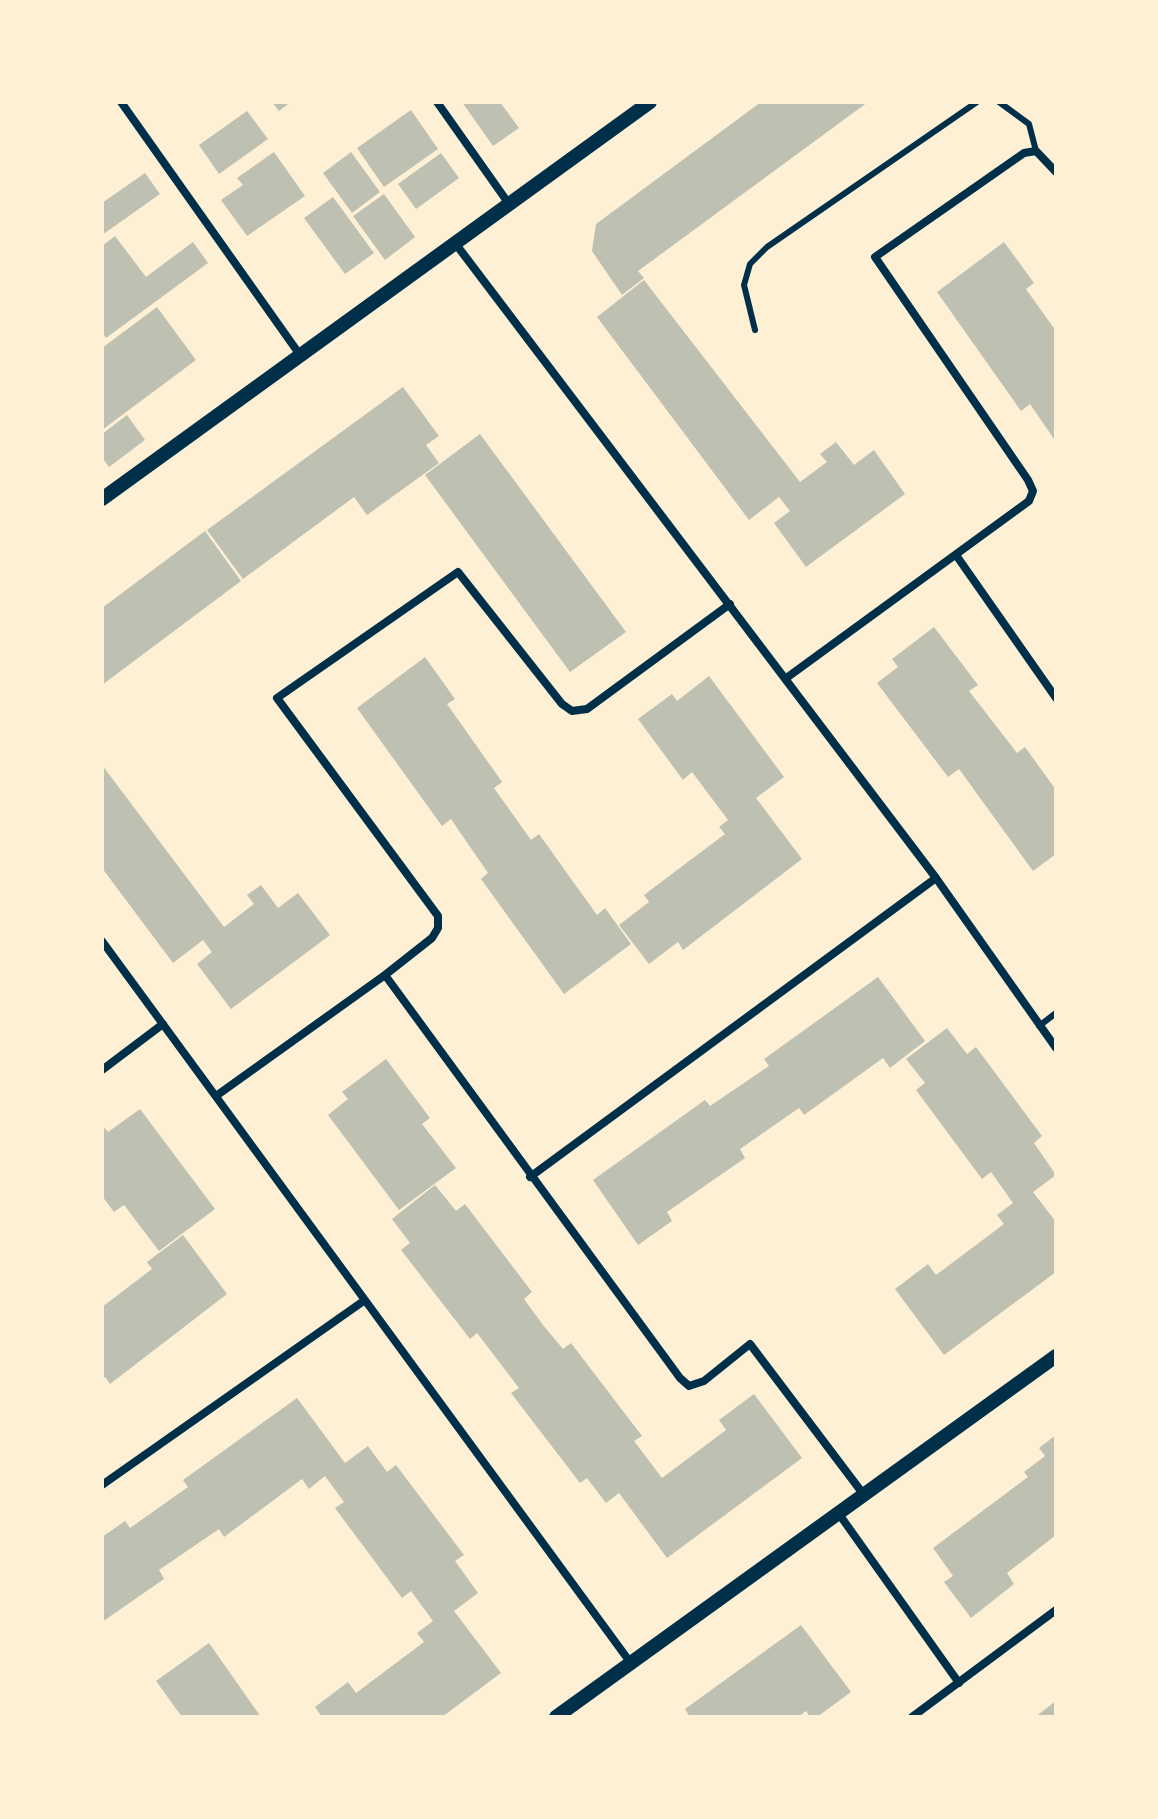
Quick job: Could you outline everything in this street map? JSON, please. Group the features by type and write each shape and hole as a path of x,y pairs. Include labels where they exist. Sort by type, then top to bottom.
{"street":[{"path":"121,102 300,355"},
{"path":"437,102 509,204"},
{"path":"102,499 650,102"},
{"path":"785,679 1029,501 1033,491 875,257 1024,153 1036,151 1056,172"},
{"path":"455,243 936,878 1056,1048"},
{"path":"956,555 1056,698"},
{"path":"216,1096 385,975 432,938 438,928 438,916 277,698 458,572 562,704 572,711 587,709 730,604"},
{"path":"530,1177 936,878"},
{"path":"102,941 630,1662"},
{"path":"385,975 530,1177 689,1386 704,1381 750,1344 864,1495"},
{"path":"102,1070 163,1024"},
{"path":"102,1485 365,1300"},
{"path":"556,1717 1056,1356"},
{"path":"839,1514 959,1683"},
{"path":"912,1717 1056,1610"}],"lane":[{"path":"755,330 744,285 750,264 767,247 977,102"},
{"path":"999,102 1029,124 1036,151"},
{"path":"1039,1026 1056,1013"}],"building":[{"path":"272,102 291,102 279,111"},
{"path":"462,102 500,102 519,128 493,146"},
{"path":"761,102 868,102 638,271 644,278 622,295 592,251 596,224"},
{"path":"411,110 438,149 384,187 357,148"},
{"path":"247,111 268,139 219,174 199,145"},
{"path":"274,152 305,196 247,236 221,200 243,185 237,178"},
{"path":"351,152 380,192 352,213 323,173"},
{"path":"441,153 459,178 416,209 398,184"},
{"path":"145,173 160,194 102,235 102,203"},
{"path":"384,194 415,237 385,260 353,216"},
{"path":"333,197 374,253 345,274 304,218"},
{"path":"115,236 146,277 193,242 208,263 106,338 102,332 102,246"},
{"path":"1004,242 1034,283 1026,289 1056,331 1056,442 1030,404 1021,411 937,292"},
{"path":"644,280 800,482 827,462 820,454 836,442 854,465 874,450 905,494 806,567 774,523 790,511 779,497 749,520 597,317"},
{"path":"157,307 196,360 102,430 102,348"},
{"path":"403,387 439,436 426,445 439,463 367,515 354,497 243,579 207,530"},
{"path":"127,415 145,440 109,467 102,457 102,434"},
{"path":"480,434 626,632 570,672 425,475"},
{"path":"205,531 241,581 102,685 102,608"},
{"path":"934,627 978,685 969,691 1017,753 1025,747 1056,790 1056,854 1033,871 959,769 948,777 877,683 898,667 892,659"},
{"path":"425,657 455,699 447,704 502,782 494,788 531,840 539,834 597,915 605,908 631,944 564,994 481,879 488,873 451,819 442,826 357,708"},
{"path":"709,676 784,777 756,798 802,859 683,950 678,942 649,964 619,925 649,902 644,895 725,834 719,827 728,820 692,772 683,780 638,719 672,694 677,701"},
{"path":"102,765 224,927 254,904 247,895 261,885 278,908 298,893 330,935 231,1009 197,964 212,952 203,940 173,963 102,868"},
{"path":"878,977 925,1041 890,1068 883,1058 804,1115 799,1108 740,1149 745,1158 667,1212 672,1221 638,1245 593,1180 705,1100 710,1106 769,1066 764,1059"},
{"path":"947,1028 967,1054 976,1047 1042,1136 1034,1143 1056,1175 1033,1192 1056,1222 1056,1272 944,1355 895,1289 928,1264 936,1275 1004,1224 997,1215 1013,1203 991,1172 982,1179 916,1090 925,1083 906,1059"},
{"path":"386,1059 430,1118 422,1124 456,1168 399,1210 328,1115 348,1099 342,1092"},
{"path":"140,1109 215,1209 159,1251 124,1205 114,1212 102,1196 102,1125 108,1132"},
{"path":"435,1185 456,1211 465,1204 532,1292 524,1299 543,1325 563,1349 571,1343 642,1436 634,1441 662,1478 726,1430 719,1420 754,1394 802,1458 667,1558 619,1493 606,1503 587,1478 580,1483 511,1393 519,1388 477,1333 470,1339 401,1250 410,1243 392,1219"},
{"path":"183,1235 227,1294 110,1384 105,1377 102,1379 102,1307 152,1269 147,1262"},
{"path":"297,1398 345,1463 368,1446 387,1472 396,1465 464,1555 455,1561 478,1593 454,1611 501,1673 442,1717 322,1717 315,1707 348,1682 356,1693 424,1642 417,1633 433,1621 411,1591 402,1598 335,1508 344,1502 325,1476 309,1489 302,1479 224,1537 219,1529 159,1570 164,1579 102,1622 102,1537 125,1521 130,1528 188,1487 183,1480"},
{"path":"1056,1435 1056,1535 1007,1573 1014,1584 971,1618 944,1582 953,1576 933,1548 1028,1477 1024,1472 1045,1456 1039,1448"},
{"path":"801,1625 851,1692 817,1717 810,1717 806,1711 798,1717 690,1717 685,1709"},
{"path":"209,1643 261,1717 182,1717 156,1681"},
{"path":"1056,1701 1056,1717 1035,1717"}]}
